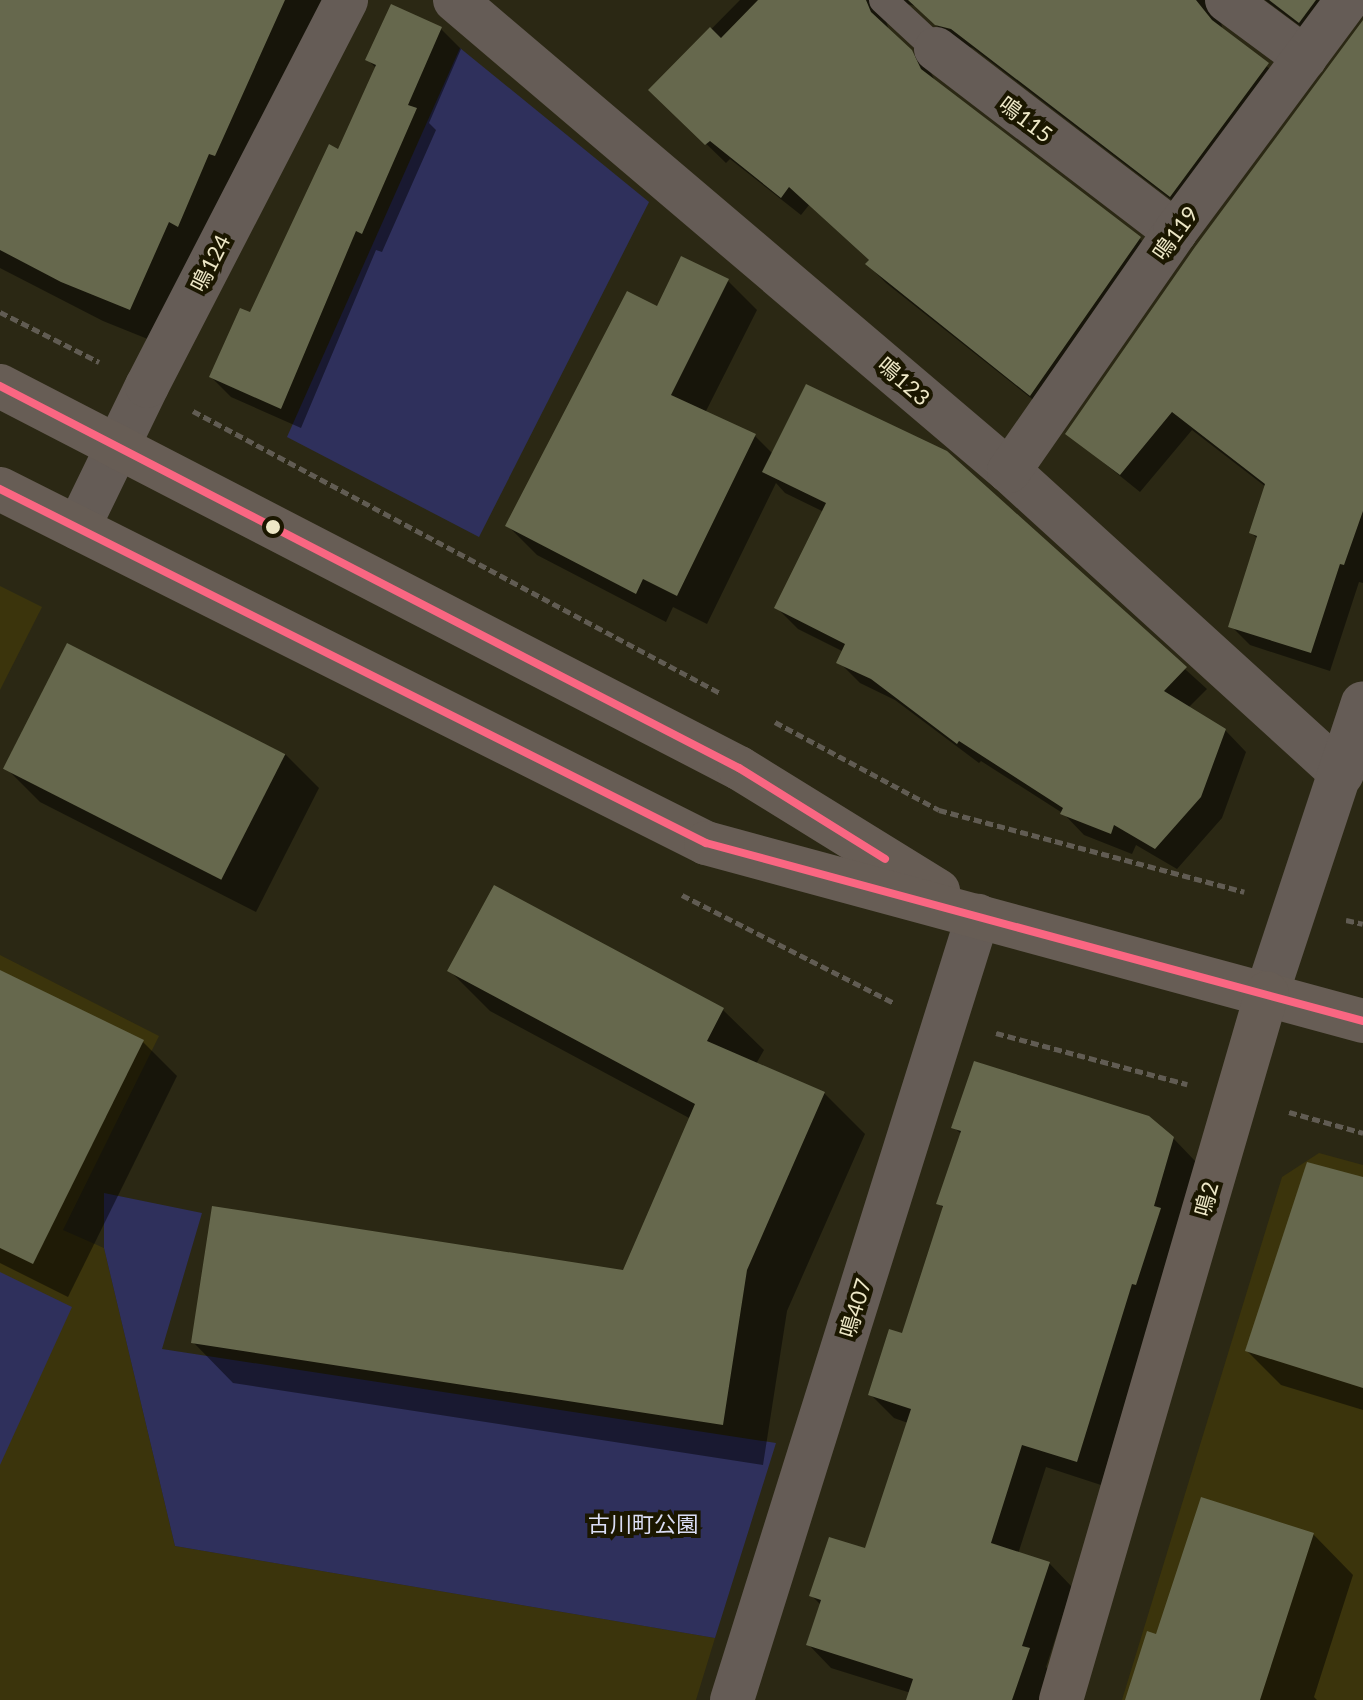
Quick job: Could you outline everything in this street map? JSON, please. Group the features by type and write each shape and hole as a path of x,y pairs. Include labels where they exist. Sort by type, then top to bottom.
{"main road":[{"path":"0,386 739,768 978,916"},
{"path":"0,489 706,843 1363,1021"},
{"name":"鳴2","path":"1061,1700 1267,993"}],"street":[{"name":"鳴124","path":"78,528 147,386 346,0"},
{"name":"鳴123","path":"455,0 1009,471 1342,774"},
{"path":"1227,0 1305,58"},
{"name":"鳴119","path":"1009,471 1175,232 1347,0"},
{"name":"鳴115","path":"936,49 1175,232"},
{"name":"鳴2","path":"1267,993 1363,703"},
{"name":"鳴407","path":"732,1700 978,916"}],"lane":[{"name":"鳴115","path":"883,0 936,49"}],"path":[{"path":"0,312 147,386 730,698"},
{"path":"772,721 939,810 1363,924"}],"shaded area":[{"path":"0,586 42,607 0,690"},
{"path":"0,955 159,1036 63,1230 104,1248 175,1546 715,1638 696,1700 0,1700"},
{"path":"1319,1153 1363,1165 1363,1700 1122,1700 1282,1177"}],"green space":[{"path":"460,48 649,202 479,537 287,437"},
{"name":"古川町公園","path":"104,1193 202,1213 162,1349 776,1443 715,1638 175,1546 104,1248"},
{"path":"0,1272 72,1307 0,1465"}],"building":[{"path":"0,0 285,0 215,156 209,154 178,227 169,222 130,310 61,282 0,250"},
{"path":"758,0 866,0 871,12 912,50 921,69 1141,237 1030,396 865,264 869,260 789,187 781,198 710,141 705,145 648,90 710,27 721,38"},
{"path":"908,0 1196,0 1212,20 1269,63 1170,197 951,29 935,25"},
{"path":"1269,0 1316,0 1299,23"},
{"path":"391,4 442,27 408,105 417,108 362,234 356,231 281,409 209,377 240,308 250,312 329,144 338,149 376,65 365,60"},
{"path":"1363,20 1363,511 1344,565 1340,564 1311,653 1228,627 1257,536 1249,533 1265,484 1172,412 1120,475 1065,434 1195,247"},
{"path":"681,256 729,279 671,395 756,434 677,596 643,579 636,594 505,526 627,291 657,306"},
{"path":"806,384 947,451 1187,667 1164,691 1226,729 1201,797 1155,849 1114,825 1111,834 1060,814 1063,808 959,741 957,744 871,679 836,663 845,644 774,608 826,503 762,472"},
{"path":"67,643 285,754 221,880 3,769"},
{"path":"494,885 724,1008 707,1041 825,1092 747,1270 723,1425 191,1343 212,1206 623,1270 695,1104 447,971"},
{"path":"0,970 144,1040 33,1264 0,1248"},
{"path":"974,1061 1149,1116 1174,1137 1154,1206 1161,1208 1136,1285 1132,1284 1077,1462 1022,1445 991,1543 1050,1562 1022,1646 1030,1648 1012,1700 906,1700 913,1679 806,1645 821,1600 809,1596 829,1537 865,1548 911,1409 868,1395 889,1329 902,1333 943,1206 936,1204 961,1131 951,1128"},
{"path":"1307,1162 1363,1177 1363,1388 1245,1351"},
{"path":"1201,1497 1314,1533 1260,1700 1125,1700 1147,1631 1156,1634"}],"transit line":[{"path":"0,386 739,768 885,859"},
{"path":"0,489 706,843 1363,1021"}]}
